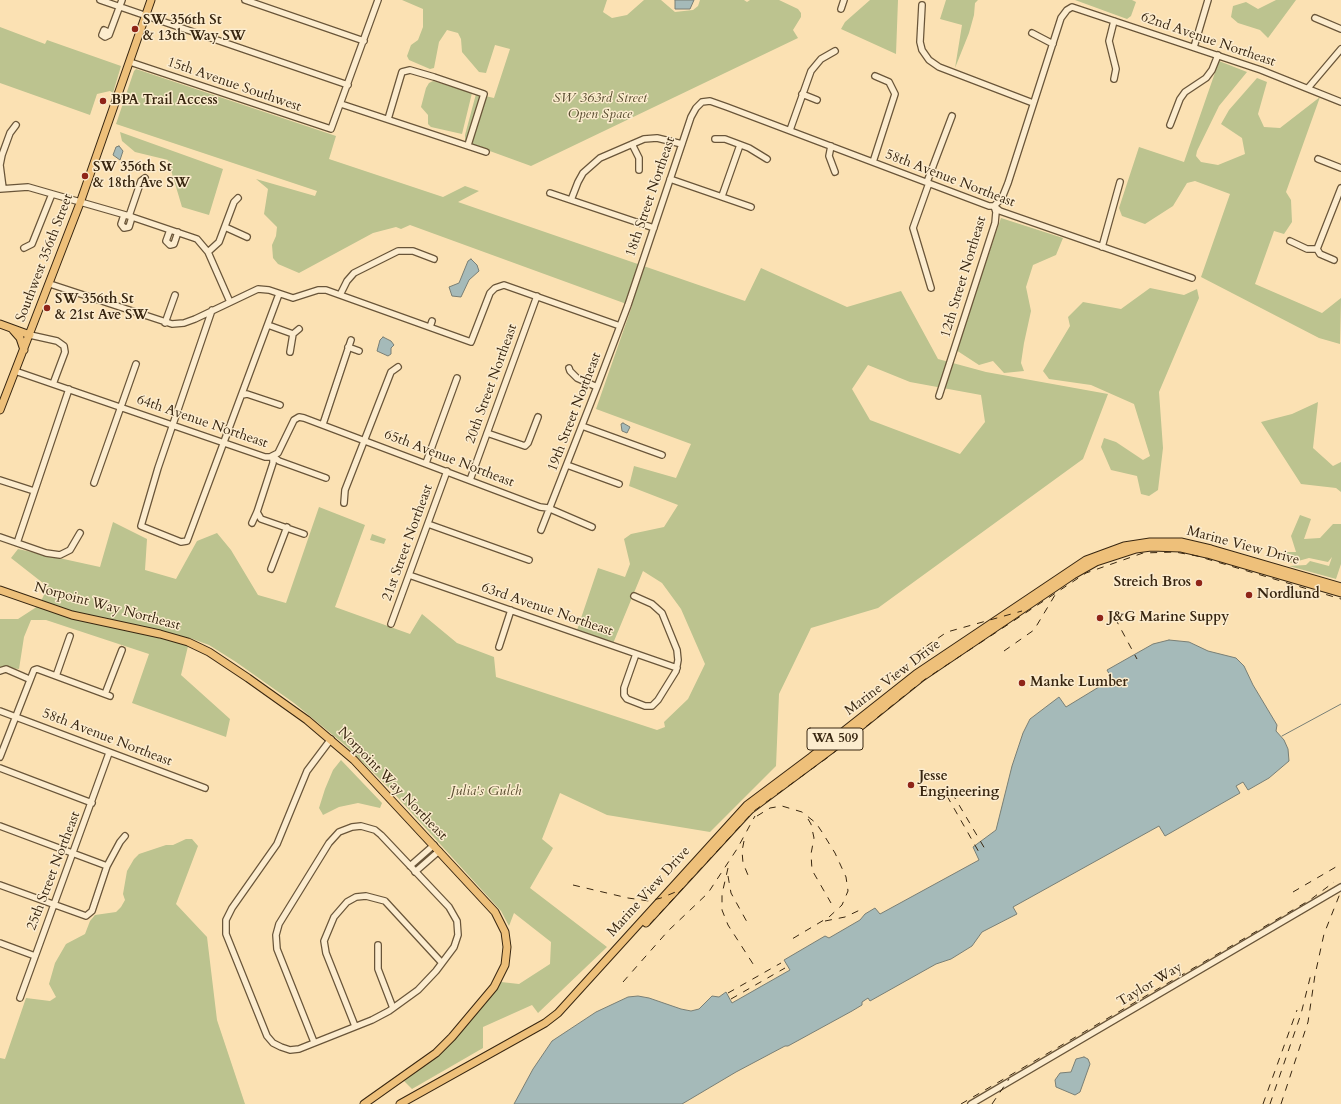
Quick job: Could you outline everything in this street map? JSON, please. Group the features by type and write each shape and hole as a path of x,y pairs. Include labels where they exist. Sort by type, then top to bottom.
{"main road":[{"name":"Southwest 356th Street","path":"0,410 50,284 80,203 151,0"},
{"path":"0,324 30,335"},
{"path":"11,328 20,338 24,350"},
{"name":"Marine View Drive","path":"400,1104 545,1023 558,1013 747,805 811,757 916,674 1086,560 1124,546 1150,542 1181,542 1211,548 1341,587"},
{"name":"Marine View Drive","path":"408,1104 542,1029 557,1019 750,810 836,746 922,677 1083,569 1126,551 1151,547 1181,548 1200,552 1341,593"},
{"name":"Norpoint Way Northeast","path":"0,590 72,615 160,634 188,642 209,652 248,678 331,739 372,778 486,901 497,916 507,940 505,964 494,987 445,1044 420,1066 364,1104"}],"street":[{"path":"100,0 348,85"},
{"path":"108,32 114,24 122,0"},
{"path":"245,0 364,41"},
{"path":"378,0 341,104 486,152"},
{"path":"842,9 844,0"},
{"path":"1194,47 1208,0"},
{"path":"922,5 920,42 924,54 929,60 939,66 1033,102"},
{"name":"62nd Avenue Northeast","path":"1067,10 1075,7 1218,55 1308,88 1341,102"},
{"name":"12th Street Northeast","path":"939,396 994,223 996,212 994,206 1002,198 1061,18 1067,10"},
{"path":"1315,18 1341,29"},
{"path":"1114,21 1109,40 1116,69 1114,79"},
{"path":"1032,33 1053,44"},
{"path":"1308,88 1341,49"},
{"path":"790,130 813,67 821,59 835,51"},
{"path":"1170,124 1180,99 1185,92 1204,81 1210,74 1218,55"},
{"name":"15th Avenue Southwest","path":"130,62 331,129 341,104"},
{"path":"388,119 402,72 415,71 484,94 468,146"},
{"path":"873,162 895,94 889,82 875,76"},
{"path":"802,94 817,100"},
{"name":"58th Avenue Northeast","path":"701,103 707,101 714,102 989,206 994,206 1000,212 1192,278"},
{"name":"18th Street Northeast","path":"629,301 694,111 701,103"},
{"path":"931,288 913,228 952,116"},
{"path":"16,125 10,133 2,156 0,165 1,189 28,187 128,216 178,232 200,241 208,252 230,302"},
{"path":"571,200 578,182 590,165 632,144 653,137 682,144"},
{"path":"715,139 725,139 740,144 767,159"},
{"path":"632,144 639,158 639,170"},
{"path":"722,196 740,144"},
{"path":"831,146 829,156 835,172"},
{"path":"1318,159 1341,168"},
{"path":"128,216 141,181 145,178"},
{"path":"670,179 751,206"},
{"path":"1102,247 1120,182"},
{"path":"1316,249 1341,188"},
{"path":"550,192 654,228"},
{"path":"24,248 32,244 52,194"},
{"path":"208,252 219,242 234,202 238,198"},
{"path":"225,227 247,237"},
{"path":"170,230 166,241 170,245 174,244 178,232"},
{"path":"1290,241 1307,249 1316,249"},
{"path":"1316,249 1320,254 1334,260"},
{"path":"341,294 347,281 354,273 398,251 413,251 434,259"},
{"path":"50,284 165,323 172,324 184,323 258,290 265,289 293,298 323,290 388,308 431,324 471,342 490,293 498,286 507,286 620,326"},
{"path":"212,310 172,425 141,526 181,542 187,541 279,294"},
{"path":"165,323 175,295"},
{"name":"20th Street Northeast","path":"470,480 537,296"},
{"name":"19th Street Northeast","path":"541,530 548,508 552,503 567,465 629,301"},
{"path":"268,325 293,334"},
{"path":"290,352 293,334 299,329"},
{"path":"30,335 57,341 64,346 65,352 53,384"},
{"path":"323,424 351,340"},
{"path":"348,347 359,351"},
{"path":"94,483 136,364"},
{"path":"344,503 346,490 391,372 398,367"},
{"path":"569,368 577,378 597,387"},
{"name":"64th Avenue Northeast","path":"15,371 261,456 272,456 279,461 326,478"},
{"name":"21st Street Northeast","path":"426,463 457,378"},
{"path":"17,543 69,389"},
{"path":"242,395 247,394 280,405"},
{"path":"487,433 525,446 528,443 538,417"},
{"name":"65th Avenue Northeast","path":"272,456 280,450 290,425 295,418 304,418 366,440 540,507 548,508 592,527"},
{"path":"582,426 662,455"},
{"path":"252,523 273,463 272,456"},
{"path":"567,465 619,484"},
{"name":"21st Street Northeast","path":"391,624 448,471"},
{"path":"0,480 34,491"},
{"path":"257,512 262,518 304,534"},
{"path":"428,524 529,560"},
{"path":"271,569 286,527"},
{"path":"0,537 51,554 60,555 67,553 80,532"},
{"name":"63rd Avenue Northeast","path":"409,575 677,668"},
{"path":"634,596 655,606 665,617 677,650 677,668 653,705 645,706 627,699 624,695 624,688 636,654"},
{"path":"499,647 511,610"},
{"path":"56,676 70,636"},
{"path":"0,757 29,679 35,669 108,695 122,650"},
{"path":"0,671 6,670 29,679"},
{"name":"58th Avenue Northeast","path":"0,711 205,788"},
{"path":"314,1042 277,949 276,935 279,924 330,843 342,830 361,826 375,830 448,907 457,921 456,942 442,963 418,990 393,1008 372,1020 299,1049 290,1050 277,1046 270,1040 265,1032 228,938 226,924 232,908 278,844 307,771 331,739"},
{"name":"25th Street Northeast","path":"20,998 110,753"},
{"path":"0,768 92,803"},
{"path":"0,826 107,866"},
{"path":"0,885 86,916 92,911 107,866 120,842 125,836"},
{"path":"410,866 434,845"},
{"path":"415,872 439,851"},
{"name":"Taylor Way","path":"971,1104 1341,887"},
{"path":"355,1026 326,953 324,941 334,917 347,902 356,897 366,896 385,901 442,963"},
{"path":"0,943 35,956"},
{"path":"378,945 378,969 393,1008"}],"green space":[{"name":"SW 363rd Street Open Space","path":"402,0 607,0 603,12 612,18 627,15 644,0 661,0 675,12 693,10 698,6 700,0 744,0 747,2 750,0 779,0 798,9 801,13 801,17 793,30 798,38 531,166 465,142 465,135 476,94 494,98 510,49 495,45 486,73 479,72 462,52 461,39 458,33 447,30 439,42 434,68 430,69 409,60 407,56 411,45 418,40 423,27 423,9"},
{"path":"870,0 898,0 896,54 841,29 845,22"},
{"path":"946,0 978,0 975,3 974,15 969,33 955,68 962,25 940,19"},
{"path":"1075,0 1132,0 1136,2 1131,16 1127,19"},
{"path":"1276,0 1296,0 1268,38 1260,30 1238,23 1231,17 1233,6 1246,2 1258,9"},
{"path":"0,27 45,44 47,40 121,66 113,93 110,91 97,94 90,115 0,83"},
{"path":"1219,61 1247,72 1219,106 1197,151 1196,156 1201,162 1218,165 1245,154 1242,138 1221,124 1229,110 1257,78 1267,82 1258,114 1264,127 1280,128 1320,97 1286,192 1291,200 1292,222 1284,234 1274,231 1255,284 1322,313 1341,298 1340,344 1319,338 1201,277 1230,194 1195,181 1187,183 1173,206 1145,224 1122,216 1119,208 1139,147 1184,162"},
{"name":"Julia's Gulch","path":"136,69 336,136 329,159 443,197 465,186 479,191 458,202 745,301 761,268 847,307 901,291 938,359 986,372 1108,394 1083,459 878,608 811,628 779,694 776,766 710,832 607,815 560,793 542,839 553,848 530,888 607,947 538,1013 532,1005 483,1027 483,1048 412,1089 404,1081 438,1056 501,982 519,984 550,964 551,942 514,913 509,926 501,911 390,789 345,745 294,703 209,645 190,638 181,675 230,719 226,737 132,703 149,654 46,620 31,620 24,637 19,669 0,667 0,619 18,619 35,608 39,605 48,587 11,558 18,549 100,567 113,522 147,539 145,570 176,579 197,541 217,533 231,550 258,595 286,603 319,507 365,525 335,607 410,634 422,614 457,643 494,657 496,677 657,730 665,727 664,722 688,699 705,664 681,609 662,583 643,571 612,646 576,633 598,568 625,577 630,564 624,539 631,534 664,527 678,505 629,486 634,466 676,478 691,444 596,409 632,306 410,225 401,229 396,227 373,233 299,273 278,264 273,258 272,245 276,236 277,227 264,214 268,189 256,179 315,196 317,191 116,124","holes":["868,365 910,382 981,395 985,422 960,454 870,420 852,389"]},
{"path":"433,81 472,93 462,134 431,127 428,124 428,115 421,107 426,88 429,83"},
{"path":"120,132 223,169 209,215 182,207 168,160 135,152 122,141"},
{"path":"1001,218 1063,238 1056,255 1033,265 1026,287 1031,311 1021,363 1024,371 1004,373 993,361 979,365 956,350"},
{"path":"1150,288 1184,295 1197,289 1199,298 1159,392 1163,448 1158,490 1149,496 1141,494 1137,476 1111,470 1101,447 1104,438 1116,442 1143,460 1150,456 1134,404 1091,385 1049,379 1043,371 1070,326 1068,317 1083,302 1121,309"},
{"path":"1318,402 1313,448 1333,466 1341,462 1341,492 1336,488 1301,484 1261,422 1292,414"},
{"path":"1300,515 1311,519 1304,539 1320,538 1333,524 1341,524 1341,564 1336,579 1289,566 1306,565 1310,561 1329,566 1332,557 1328,562 1309,558 1291,563 1281,557 1284,552 1296,552 1291,536"},
{"path":"372,534 386,539 384,544 370,540"},
{"path":"341,760 382,803 380,808 358,803 339,807 323,815 319,808 325,789 333,770"},
{"path":"186,839 192,839 198,846 176,904 207,937 217,1020 245,1104 0,1104 0,1058 5,1059 26,998 50,1001 56,997 49,984 55,963 66,944 85,934 90,921 95,915 116,912 121,907 125,900 123,894 127,871 134,859 139,854 166,845 173,845"}],"shaded area":[{"path":"675,0 694,0 690,9 675,9"},
{"path":"119,146 123,151 120,160 113,155 116,147"},
{"path":"471,259 477,265 479,271 469,280 461,297 452,296 449,287 459,283 468,261"},
{"path":"383,337 391,341 394,345 391,348 391,354 388,356 377,351 380,340"},
{"path":"623,423 630,427 627,433 622,431 621,424"},
{"path":"1169,640 1189,642 1208,651 1236,658 1244,666 1253,685 1277,725 1276,731 1284,740 1288,749 1289,761 1269,778 1248,790 1243,782 1236,786 1240,793 1165,836 1159,826 1013,907 1017,914 982,932 972,946 951,959 936,964 870,1001 868,998 862,1002 862,1005 852,1011 736,1072 682,1104 514,1104 533,1069 552,1041 596,1012 628,997 638,996 691,1011 699,1009 712,996 719,997 726,992 732,1003 790,970 784,960 825,936 829,938 860,920 865,914 875,908 880,914 979,860 973,847 996,830 1012,766 1023,733 1030,719 1059,697 1066,707 1112,679 1107,670 1153,644"},
{"path":"1084,1057 1088,1059 1090,1064 1080,1092 1075,1095 1056,1087 1055,1080 1060,1073 1071,1072 1076,1059"}],"waterway":[{"path":"1282,736 1341,704"}],"railway":[{"path":"650,924 754,811 827,758 924,680 1086,573 1143,553 1175,552 1197,556 1341,599"},
{"path":"1004,651 1034,630 1055,595"},
{"path":"915,654 947,632 1022,611"},
{"path":"1115,618 1137,659"},
{"path":"952,793 985,849"},
{"path":"947,796 980,854"},
{"path":"757,816 770,808 782,806 802,812 816,823 835,853 846,877 848,891 842,905 829,917 792,939"},
{"path":"623,982 668,931 708,893 737,849 755,816"},
{"path":"808,819 811,824 814,838 811,854 812,870 831,903"},
{"path":"744,841 742,851 743,863 750,880"},
{"path":"1293,892 1341,864"},
{"path":"728,868 722,894 722,910 728,925 755,967"},
{"path":"728,876 731,893 747,922"},
{"path":"961,1104 1310,900 1334,882"},
{"path":"573,885 628,898 649,901 678,891"},
{"path":"1281,1104 1308,1022 1315,975 1324,934 1341,891"},
{"path":"825,921 845,917 860,910"},
{"path":"728,993 781,963"},
{"path":"731,999 785,968"},
{"path":"1270,1104 1301,1014 1311,974"},
{"path":"1263,1104 1297,1010"},
{"path":"992,1104 1009,1079"}],"place":[{"name":"SW 356th St & 13th Way SW","path":"135,29"},
{"name":"BPA Trail Access","path":"103,101"},
{"name":"SW 356th St & 18th Ave SW","path":"85,176"},
{"name":"SW 356th St & 21st Ave SW","path":"47,308"},
{"name":"Streich Bros","path":"1199,583"},
{"name":"Nordlund","path":"1249,595"},
{"name":"J&G Marine Suppy","path":"1100,618"},
{"name":"Manke Lumber","path":"1022,683"},
{"name":"Jesse Engineering","path":"911,785"}]}
